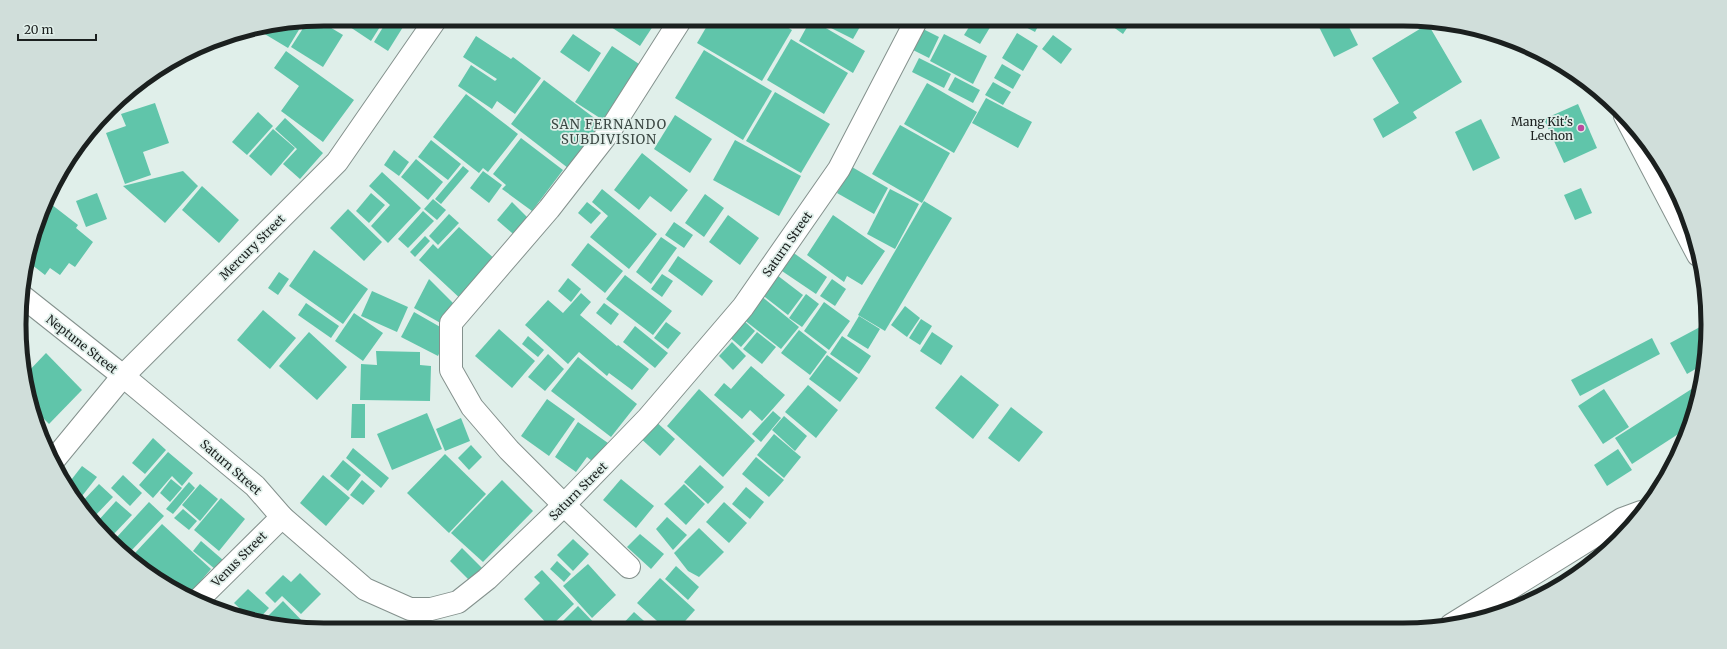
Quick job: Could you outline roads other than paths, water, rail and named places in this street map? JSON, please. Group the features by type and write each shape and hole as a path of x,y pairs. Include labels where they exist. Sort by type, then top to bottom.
{"street":[{"name":"Mercury Street","path":"57,456 123,376 337,162 431,26"},
{"path":"629,567 564,506 510,450 472,407 451,370 451,323 500,263 549,209 608,132 671,26"},
{"name":"Saturn Street","path":"123,376 255,486 282,516 365,589 410,609 431,609 458,602 487,579 564,506 648,418 743,307 839,169 913,26"},
{"path":"1640,144 1686,232"},
{"name":"Neptune Street","path":"27,300 123,376"},
{"name":"Venus Street","path":"202,596 282,516"},
{"path":"1465,616 1622,519 1631,516"}],"place":[{"name":"Mang Kit's Lechon","path":"1581,128"}],"district":[{"name":"SAN FERNANDO SUBDIVISION","path":"609,132"}]}
